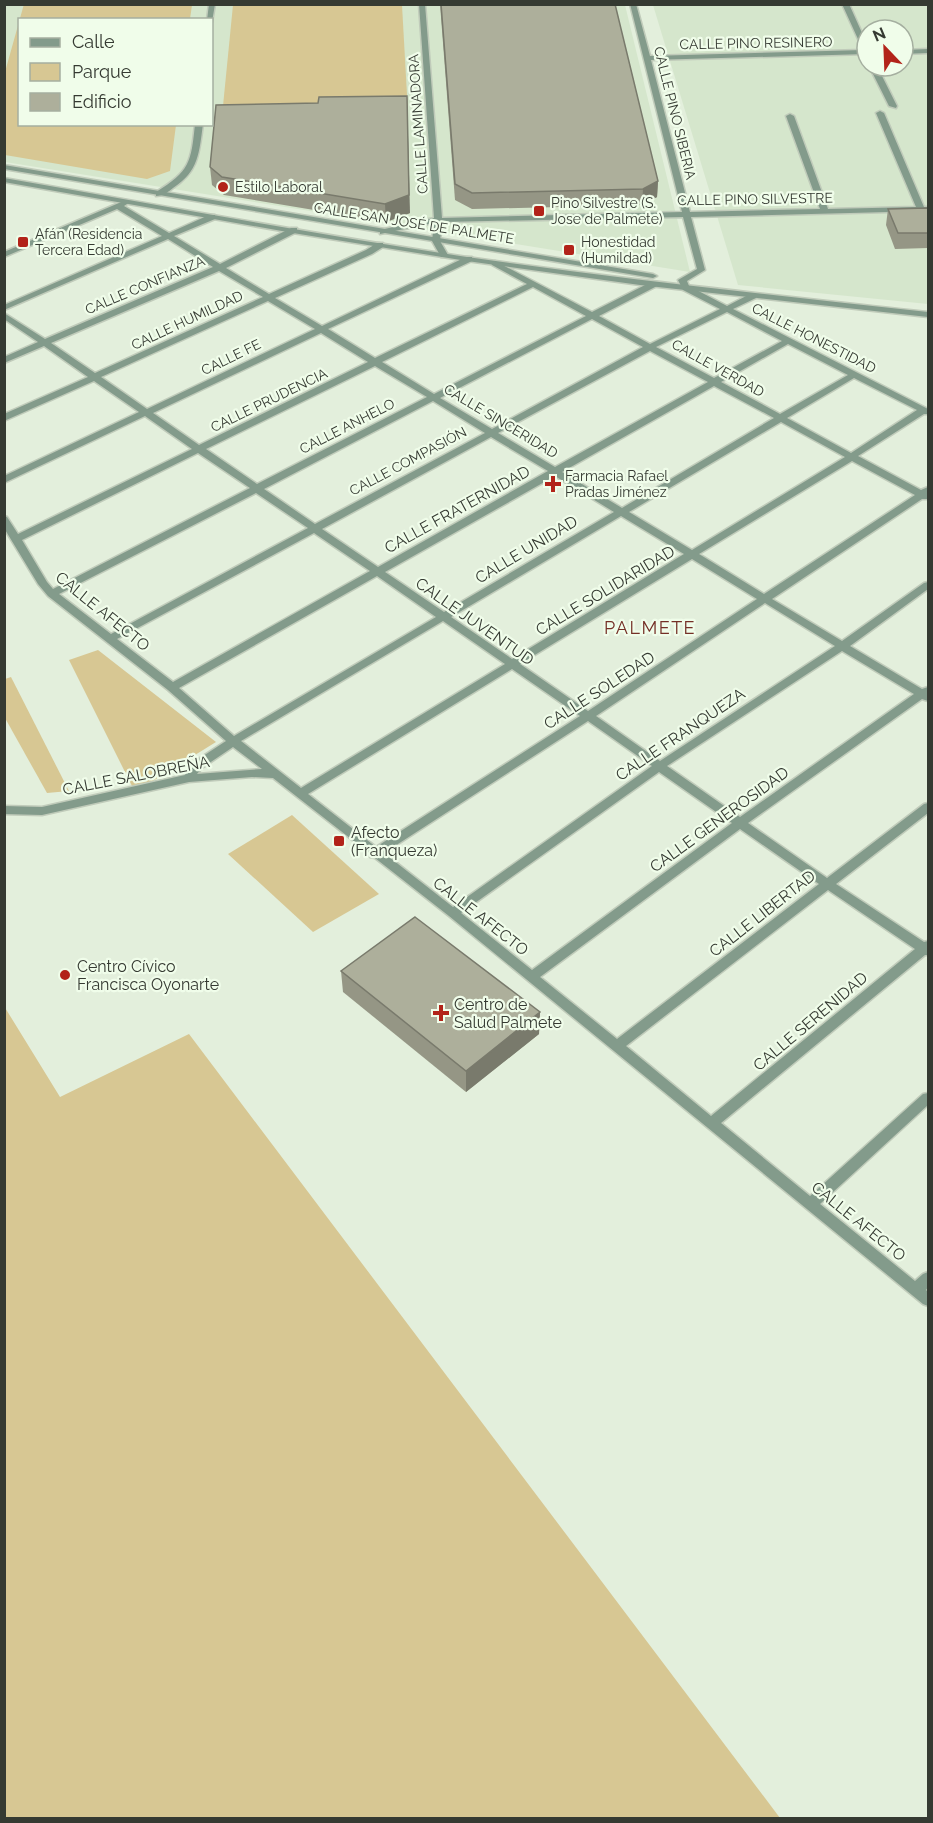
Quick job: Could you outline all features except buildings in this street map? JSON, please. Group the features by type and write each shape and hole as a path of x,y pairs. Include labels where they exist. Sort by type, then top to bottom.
{"street":[{"name":"CALLE LAMINADORA","path":"422,4 438,220 436,241"},
{"name":"CALLE PINO SIBERIA","path":"633,4 701,270 684,284"},
{"path":"845,4 855,26"},
{"name":"CALLE PINO RESINERO","path":"646,57 855,52"},
{"path":"879,78 893,106"},
{"path":"880,113 925,209"},
{"path":"790,116 825,211"},
{"path":"4,255 124,204 159,194 181,180 195,162 199,126"},
{"name":"CALLE SAN JOSÉ DE PALMETE","path":"4,167 753,296 928,315"},
{"name":"CALLE SAN JOSÉ DE PALMETE","path":"4,180 124,204 495,263 654,284 684,284 784,299"},
{"path":"124,204 222,205"},
{"name":"CALLE SINCERIDAD","path":"124,204 219,268 926,694"},
{"name":"CALLE PINO SILVESTRE","path":"383,232 438,220 925,209"},
{"path":"4,308 212,217"},
{"name":"CALLE CONFIANZA","path":"4,360 219,268 294,230"},
{"path":"436,241 444,255"},
{"name":"CALLE HUMILDAD","path":"4,418 380,245"},
{"name":"CALLE FE","path":"4,480 469,259"},
{"name":"CALLE VERDAD","path":"495,263 851,457 926,494"},
{"name":"CALLE PRUDENCIA","path":"16,539 533,284"},
{"name":"CALLE ANHELO","path":"52,594 654,284"},
{"name":"CALLE HONESTIDAD","path":"684,284 926,411"},
{"name":"CALLE COMPASIÓN","path":"110,639 650,347 753,296"},
{"name":"CALLE JUVENTUD","path":"4,315 588,716 826,883 927,948"},
{"name":"CALLE FRATERNIDAD","path":"172,687 789,340"},
{"name":"CALLE UNIDAD","path":"189,778 198,765 233,741 855,374"},
{"name":"CALLE SOLIDARIDAD","path":"301,793 926,411"},
{"name":"CALLE SOLEDAD","path":"374,854 926,494"},
{"name":"CALLE AFECTO","path":"4,519 43,584 52,594 172,687 233,741 453,914 928,1300"},
{"name":"CALLE FRANQUEZA","path":"453,914 658,767 928,585"},
{"name":"CALLE GENEROSIDAD","path":"531,977 740,823 926,694"},
{"name":"CALLE SALOBREÑA","path":"4,810 42,811 189,778 202,779 256,771 275,774"},
{"name":"CALLE LIBERTAD","path":"617,1046 826,883 928,807"},
{"name":"CALLE SERENIDAD","path":"712,1123 927,948"},
{"path":"811,1203 928,1098"},
{"path":"916,1290 928,1278"}],"shaded area":[{"path":"4,5 625,5 690,272 5,162"},
{"path":"653,5 928,5 928,304 738,285"}],"green space":[{"path":"24,4 192,5 190,18 20,18"},
{"path":"233,5 402,5 408,113 222,116"},
{"path":"18,25 18,126 176,126 170,171 147,179 5,155 5,72"},
{"path":"98,650 216,742 135,792 69,660"},
{"path":"11,677 69,791 47,793 5,718 5,679"},
{"path":"292,815 379,894 313,932 228,854"},
{"path":"4,1006 60,1097 189,1034 780,1818 5,1818"}],"place":[{"name":"Estilo Laboral","path":"223,187"},
{"name":"Pino Silvestre (S. Jose de Palmete)","path":"539,211"},
{"name":"Afán (Residencia Tercera Edad)","path":"23,242"},
{"name":"Honestidad (Humildad)","path":"569,250"},
{"name":"Farmacia Rafael Pradas Jiménez","path":"553,484"},
{"name":"Afecto (Franqueza)","path":"339,841"},
{"name":"Centro Cívico Francisca Oyonarte","path":"65,975"},
{"name":"Centro de Salud Palmete","path":"441,1013"}],"district":[{"name":"PALMETE","path":"650,628"}]}
